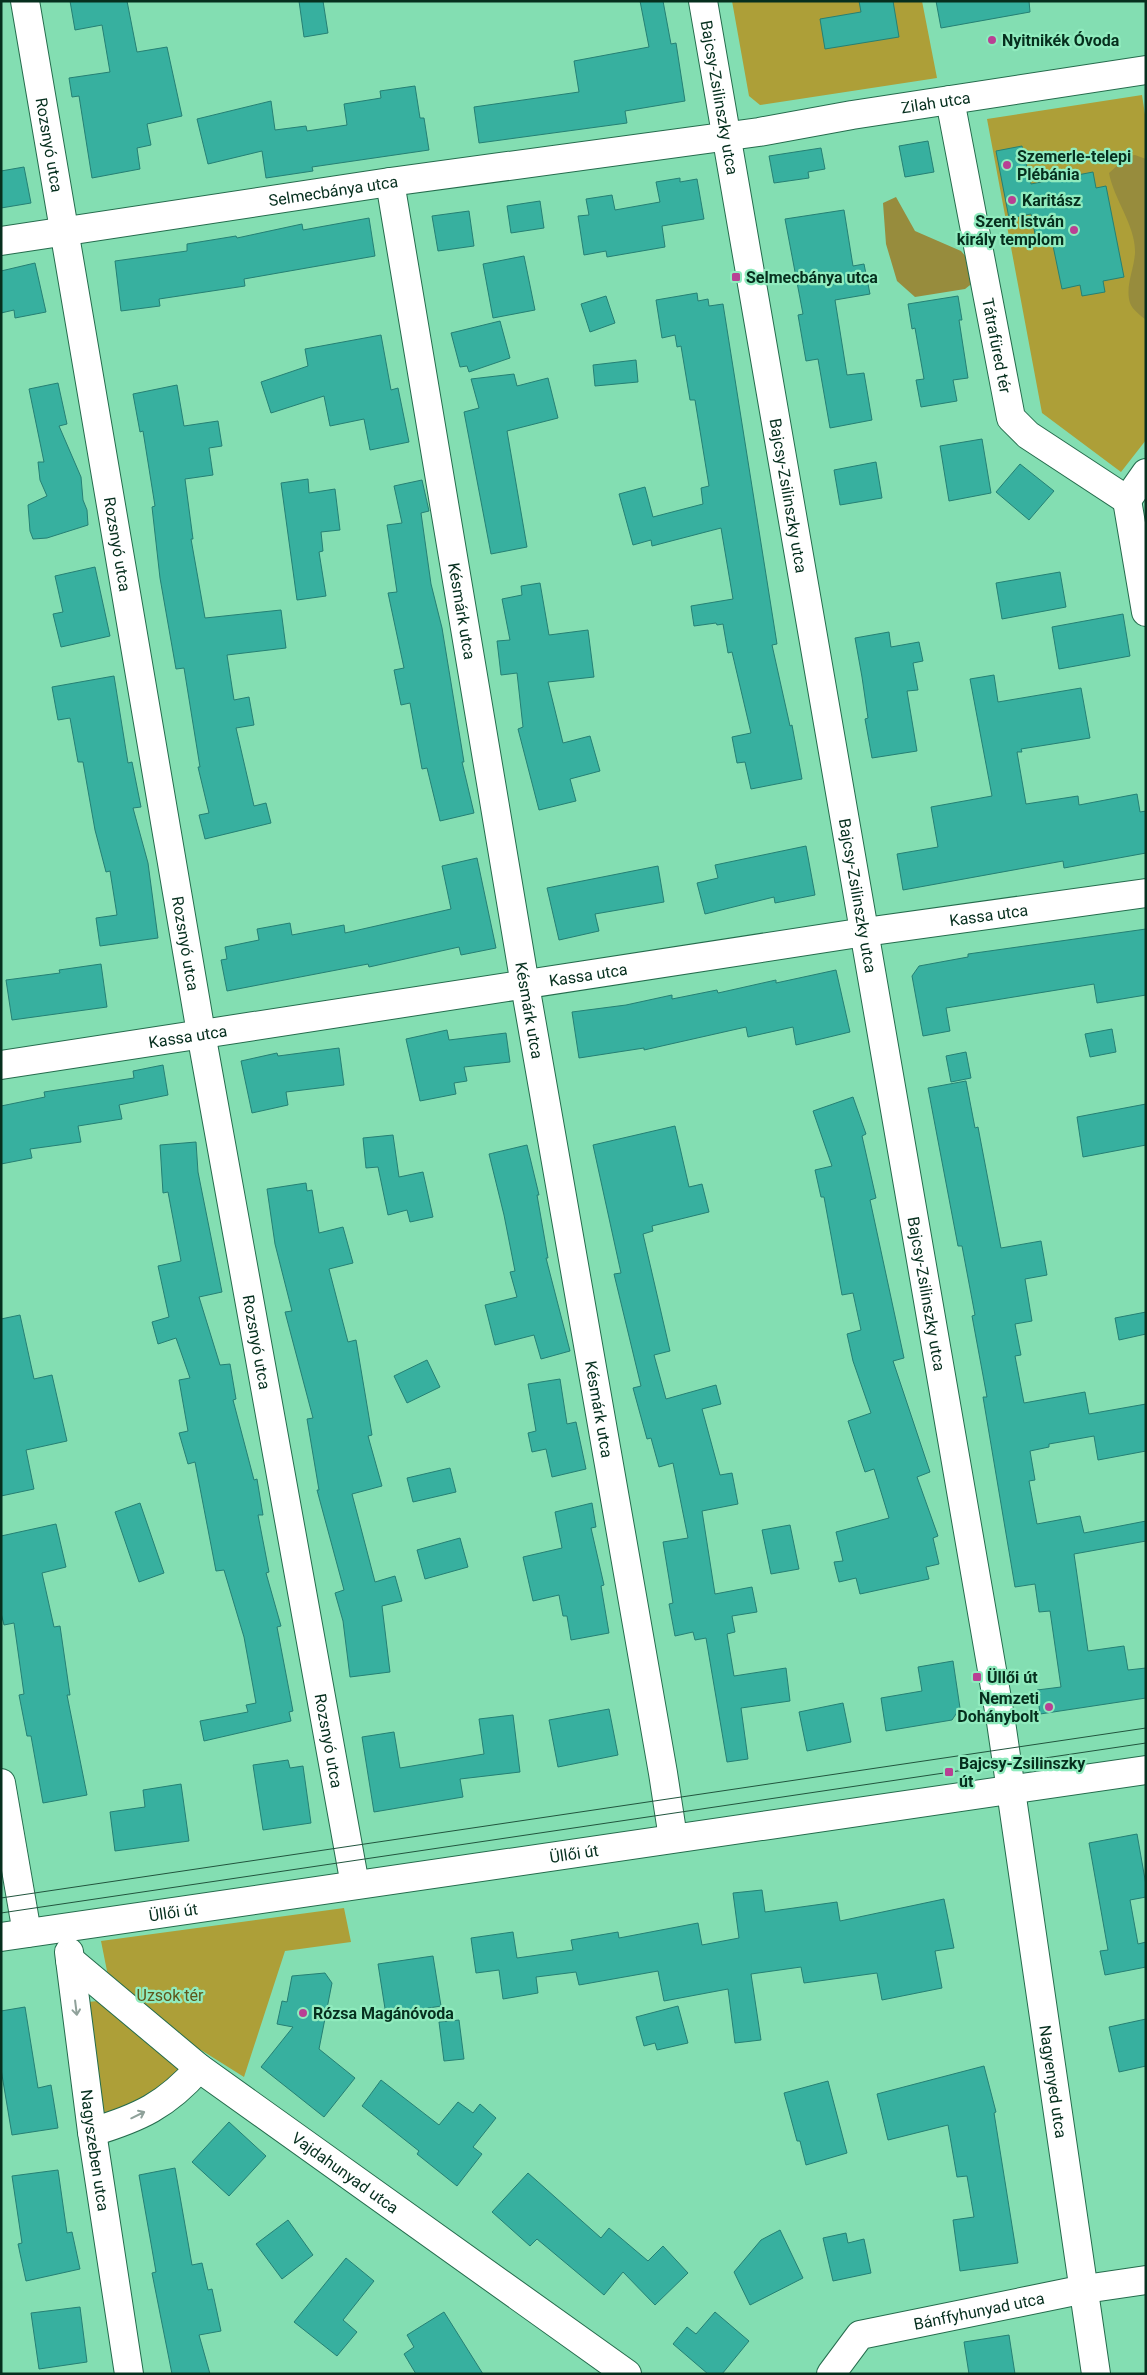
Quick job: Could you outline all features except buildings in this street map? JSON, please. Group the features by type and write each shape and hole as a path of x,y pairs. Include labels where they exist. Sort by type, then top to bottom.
{"street":[{"name":"Rozsnyó utca","path":"25,1 201,1033 355,1885"},
{"name":"Bajcsy-Zsilinszky utca","path":"704,1 1011,1790"},
{"name":"Zilah utca","path":"726,135 759,132 1146,70"},
{"name":"Tátrafüred tér","path":"950,100 1011,418 1028,435 1127,500"},
{"name":"Selmecbánya utca","path":"1,241 390,182 726,135"},
{"name":"Késmárk utca","path":"390,182 525,985 673,1838"},
{"path":"1146,473 1127,500 1146,612"},
{"name":"Kassa utca","path":"1,1065 865,932 1146,893"},
{"name":"Üllői út","path":"14,1935 1146,1770"},
{"path":"1,1783 14,1935"},
{"name":"Nagyenyed utca","path":"1011,1790 1096,2374"},
{"name":"Nagyszeben utca","path":"65,1927 92,2132 129,2374"},
{"name":"Vajdahunyad utca","path":"70,1960 199,2068 627,2374"},
{"path":"92,2132 123,2123 156,2106 181,2089 199,2068"},
{"name":"Bánffyhunyad utca","path":"831,2374 860,2335 1085,2289 1146,2280"}],"green space":[{"path":"732,1 922,1 937,78 760,105 749,96"},
{"path":"1142,95 1146,121 1146,440 1121,472 1042,413 987,119"},
{"name":"Uzsok tér","path":"344,1908 351,1942 285,1951 244,2077 201,2050 170,2082 137,2108 104,2118 88,2002 107,2000 109,1981 101,1941"}],"shaded area":[{"path":"1135,155 1146,159 1146,320 1130,303 1129,290 1135,253 1134,243 1129,223 1115,193 1109,173 1128,156"},
{"path":"896,197 915,231 961,251 974,266 974,282 965,289 915,297 897,281 886,244 883,203"}],"tram line":[{"path":"1,1898 1146,1728"},
{"path":"1,1913 1146,1743"}],"place":[{"name":"Nyitnikék Óvoda","path":"992,40"},
{"name":"Szemerle-telepi Plébánia","path":"1007,165"},
{"name":"Karitász","path":"1012,200"},
{"name":"Szent István király templom","path":"1074,230"},
{"name":"Selmecbánya utca","path":"736,277"},
{"name":"Üllői út","path":"977,1677"},
{"name":"Nemzeti Dohánybolt","path":"1049,1707"},
{"name":"Bajcsy-Zsilinszky út","path":"949,1772"},
{"name":"Rózsa Magánóvoda","path":"303,2013"}]}
